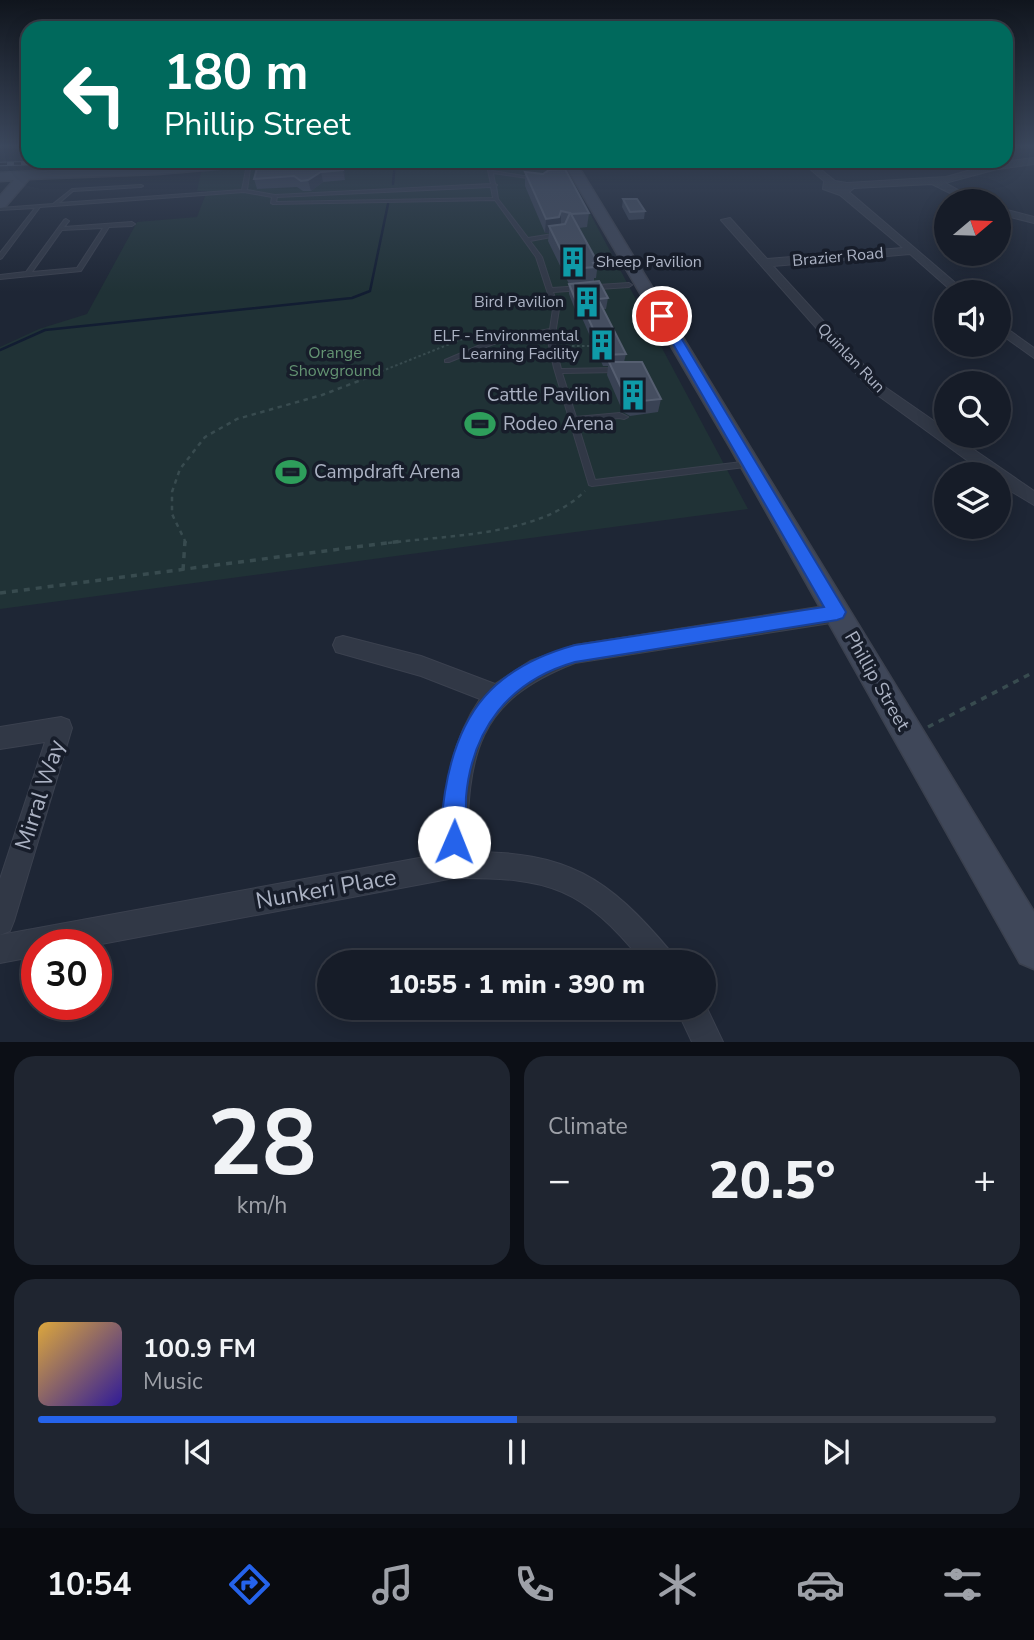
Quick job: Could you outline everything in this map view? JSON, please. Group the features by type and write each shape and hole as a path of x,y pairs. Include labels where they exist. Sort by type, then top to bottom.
{"street":[{"name":"Phillip Street","path":"589,195 751,464 1034,949"},
{"path":"851,195 946,280"},
{"path":"1012,214 1034,220"},
{"name":"Quinlan Run","path":"726,220 877,388 980,462"},
{"name":"Brazier Road","path":"764,262 912,251"},
{"path":"1011,336 1034,354"},
{"name":"Quinlan Run","path":"1011,484 1034,499"},
{"path":"454,865 455,798 460,766 484,712 497,696 531,670 575,654 837,612"},
{"path":"343,645 461,679 497,696"},
{"name":"Mirral Way","path":"0,738 61,728 0,921"},
{"name":"Nunkeri Place","path":"0,949 454,865 522,865 568,877 593,890 617,910 651,950"},
{"path":"697,1020 708,1041"}],"lane":[{"path":"54,205 66,195"},
{"path":"0,209 195,195"},
{"path":"266,195 305,195"},
{"path":"496,195 496,199 539,257 556,309 552,345 558,371 592,483 751,464"},
{"path":"275,196 272,204 496,199"},
{"path":"0,257 39,206"},
{"path":"27,274 66,221"},
{"path":"61,229 131,224"},
{"path":"0,277 79,270 107,226"},
{"path":"527,240 555,237 562,234 564,229"},
{"path":"550,290 629,285"},
{"path":"447,361 506,339 553,330"},
{"path":"558,371 624,370"},
{"path":"572,420 620,415 624,418"}],"path":[{"path":"183,570 186,543 170,507 173,483 196,446 222,425 322,395 470,335 506,339"},
{"path":"552,345 590,346"},
{"path":"0,593 519,526 553,516 575,503 592,483"},
{"path":"909,736 1034,672"}],"green space":[{"name":"Orange Showground","path":"206,195 580,195 748,509 0,609 0,347 39,329 87,314 137,222 197,217"}],"building":[{"path":"535,195 579,195 589,213 571,214 598,263 593,263 595,267 570,269 549,226 565,224 570,213 561,211 559,217 546,219"},
{"path":"623,199 637,199 645,211 630,212"},
{"path":"599,281 608,298 598,299 626,354 605,355 580,300 576,301 569,284"},
{"path":"609,362 642,362 661,399 633,402 626,398"}],"waterway":[{"path":"0,350 45,330 352,298 370,291 388,204"}],"place":[{"name":"Sheep Pavilion","path":"573,262"},
{"name":"Bird Pavilion","path":"587,302"},
{"name":"ELF - Environmental Learning Facility","path":"602,345"},
{"name":"Cattle Pavilion","path":"633,395"},
{"name":"Rodeo Arena","path":"480,424"},
{"name":"Campdraft Arena","path":"291,472"}],"route":[{"path":"454,842 455,798 460,766 469,741 484,712 497,696 531,670 552,660 575,654 837,612 662,316"}]}
